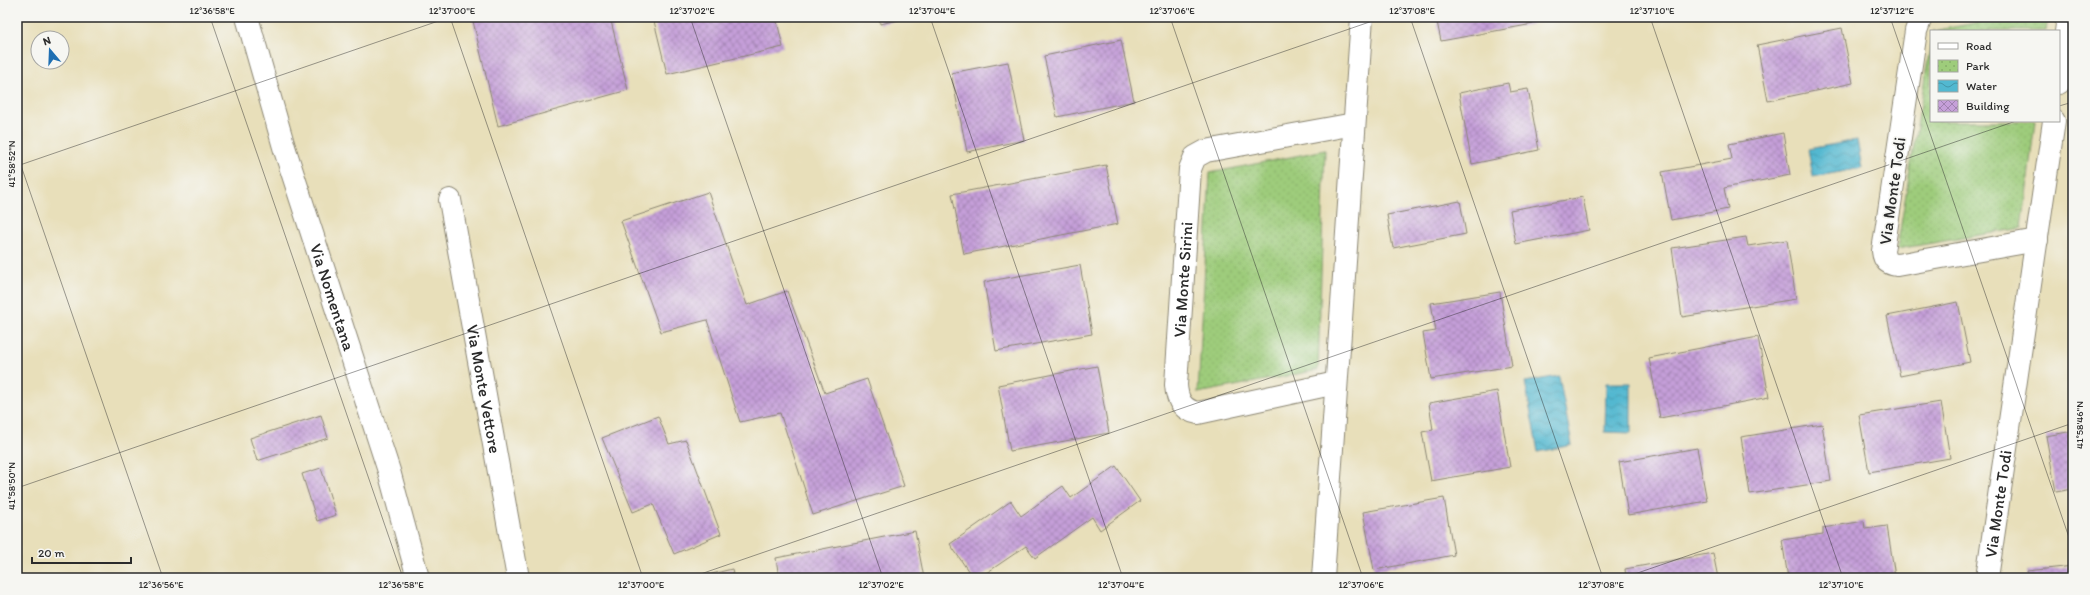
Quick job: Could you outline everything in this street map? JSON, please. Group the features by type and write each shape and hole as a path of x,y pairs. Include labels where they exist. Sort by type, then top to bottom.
{"street":[{"name":"Via Nomentana","path":"247,17 284,147 389,471 418,578"},
{"path":"1323,578 1362,17"},
{"name":"Via Monte Todi","path":"1921,17 1916,31 1883,251 1886,261 1890,264 1897,265 2037,240"},
{"path":"2060,76 2068,17"},
{"name":"Via Monte Todi","path":"1987,578 2054,122"},
{"name":"Via Monte Sirini","path":"1336,383 1198,413 1185,409 1179,402 1176,385 1189,185 1192,164 1195,157 1200,153 1354,124"},
{"name":"Via Monte Vettore","path":"450,200 518,578"}],"green space":[{"path":"2006,17 2048,17 2046,30 1938,30"},
{"path":"1930,47 1930,122 2035,122 2022,228 1897,249"},
{"path":"1325,150 1318,370 1198,393 1210,173"}],"water":[{"path":"1857,140 1862,168 1813,177 1808,149"},
{"path":"1559,376 1572,445 1538,452 1525,382"},
{"path":"1606,383 1631,383 1631,433 1605,432"}],"building":[{"path":"472,17 610,17 628,90 498,126"},
{"path":"653,17 776,17 783,47 667,74"},
{"path":"879,17 906,17 907,18 880,24"},
{"path":"1436,17 1532,17 1533,24 1441,41"},
{"path":"1842,28 1853,83 1768,101 1757,45"},
{"path":"1121,40 1134,101 1057,117 1044,56"},
{"path":"1008,62 1024,140 967,152 951,73"},
{"path":"1508,83 1510,92 1528,89 1539,150 1472,164 1459,93"},
{"path":"1783,133 1790,175 1724,188 1728,209 1671,220 1662,172 1732,159 1729,144"},
{"path":"1106,165 1118,224 964,254 952,194"},
{"path":"708,192 747,305 787,291 825,393 867,379 904,486 813,515 780,413 740,422 707,320 661,332 621,221"},
{"path":"1583,197 1589,230 1516,244 1510,210"},
{"path":"1460,201 1466,234 1393,248 1387,215"},
{"path":"1746,237 1748,246 1787,240 1796,299 1682,317 1672,248"},
{"path":"1080,265 1092,334 996,351 984,282"},
{"path":"1500,292 1512,366 1431,379 1423,333 1436,331 1431,303"},
{"path":"1958,302 1970,362 1900,376 1887,316"},
{"path":"1758,337 1769,397 1660,418 1649,358"},
{"path":"1097,366 1109,433 1010,451 998,385"},
{"path":"1497,391 1510,467 1431,481 1422,432 1433,430 1429,403"},
{"path":"1941,402 1950,458 1869,472 1859,415"},
{"path":"321,415 328,438 257,461 250,438"},
{"path":"658,416 669,444 686,440 721,534 674,554 653,504 633,512 602,438"},
{"path":"1822,424 1831,481 1750,494 1741,437"},
{"path":"2073,431 2073,489 2056,492 2046,436"},
{"path":"1697,448 1707,501 1628,515 1619,462"},
{"path":"1116,466 1140,501 1100,530 1092,517 1035,558 1026,546 979,578 973,578 950,544 1011,501 1021,516 1063,486 1071,498"},
{"path":"321,468 336,515 317,521 302,474"},
{"path":"1444,498 1454,555 1374,570 1363,512"},
{"path":"1864,521 1865,529 1887,526 1895,576 1883,578 1788,578 1782,540 1823,534 1823,528"},
{"path":"915,531 924,578 779,578 776,558"},
{"path":"1713,553 1718,578 1626,578 1625,569"},
{"path":"2073,566 2073,578 2028,578 2027,571"},
{"path":"732,569 734,578 699,578 699,577"}]}
